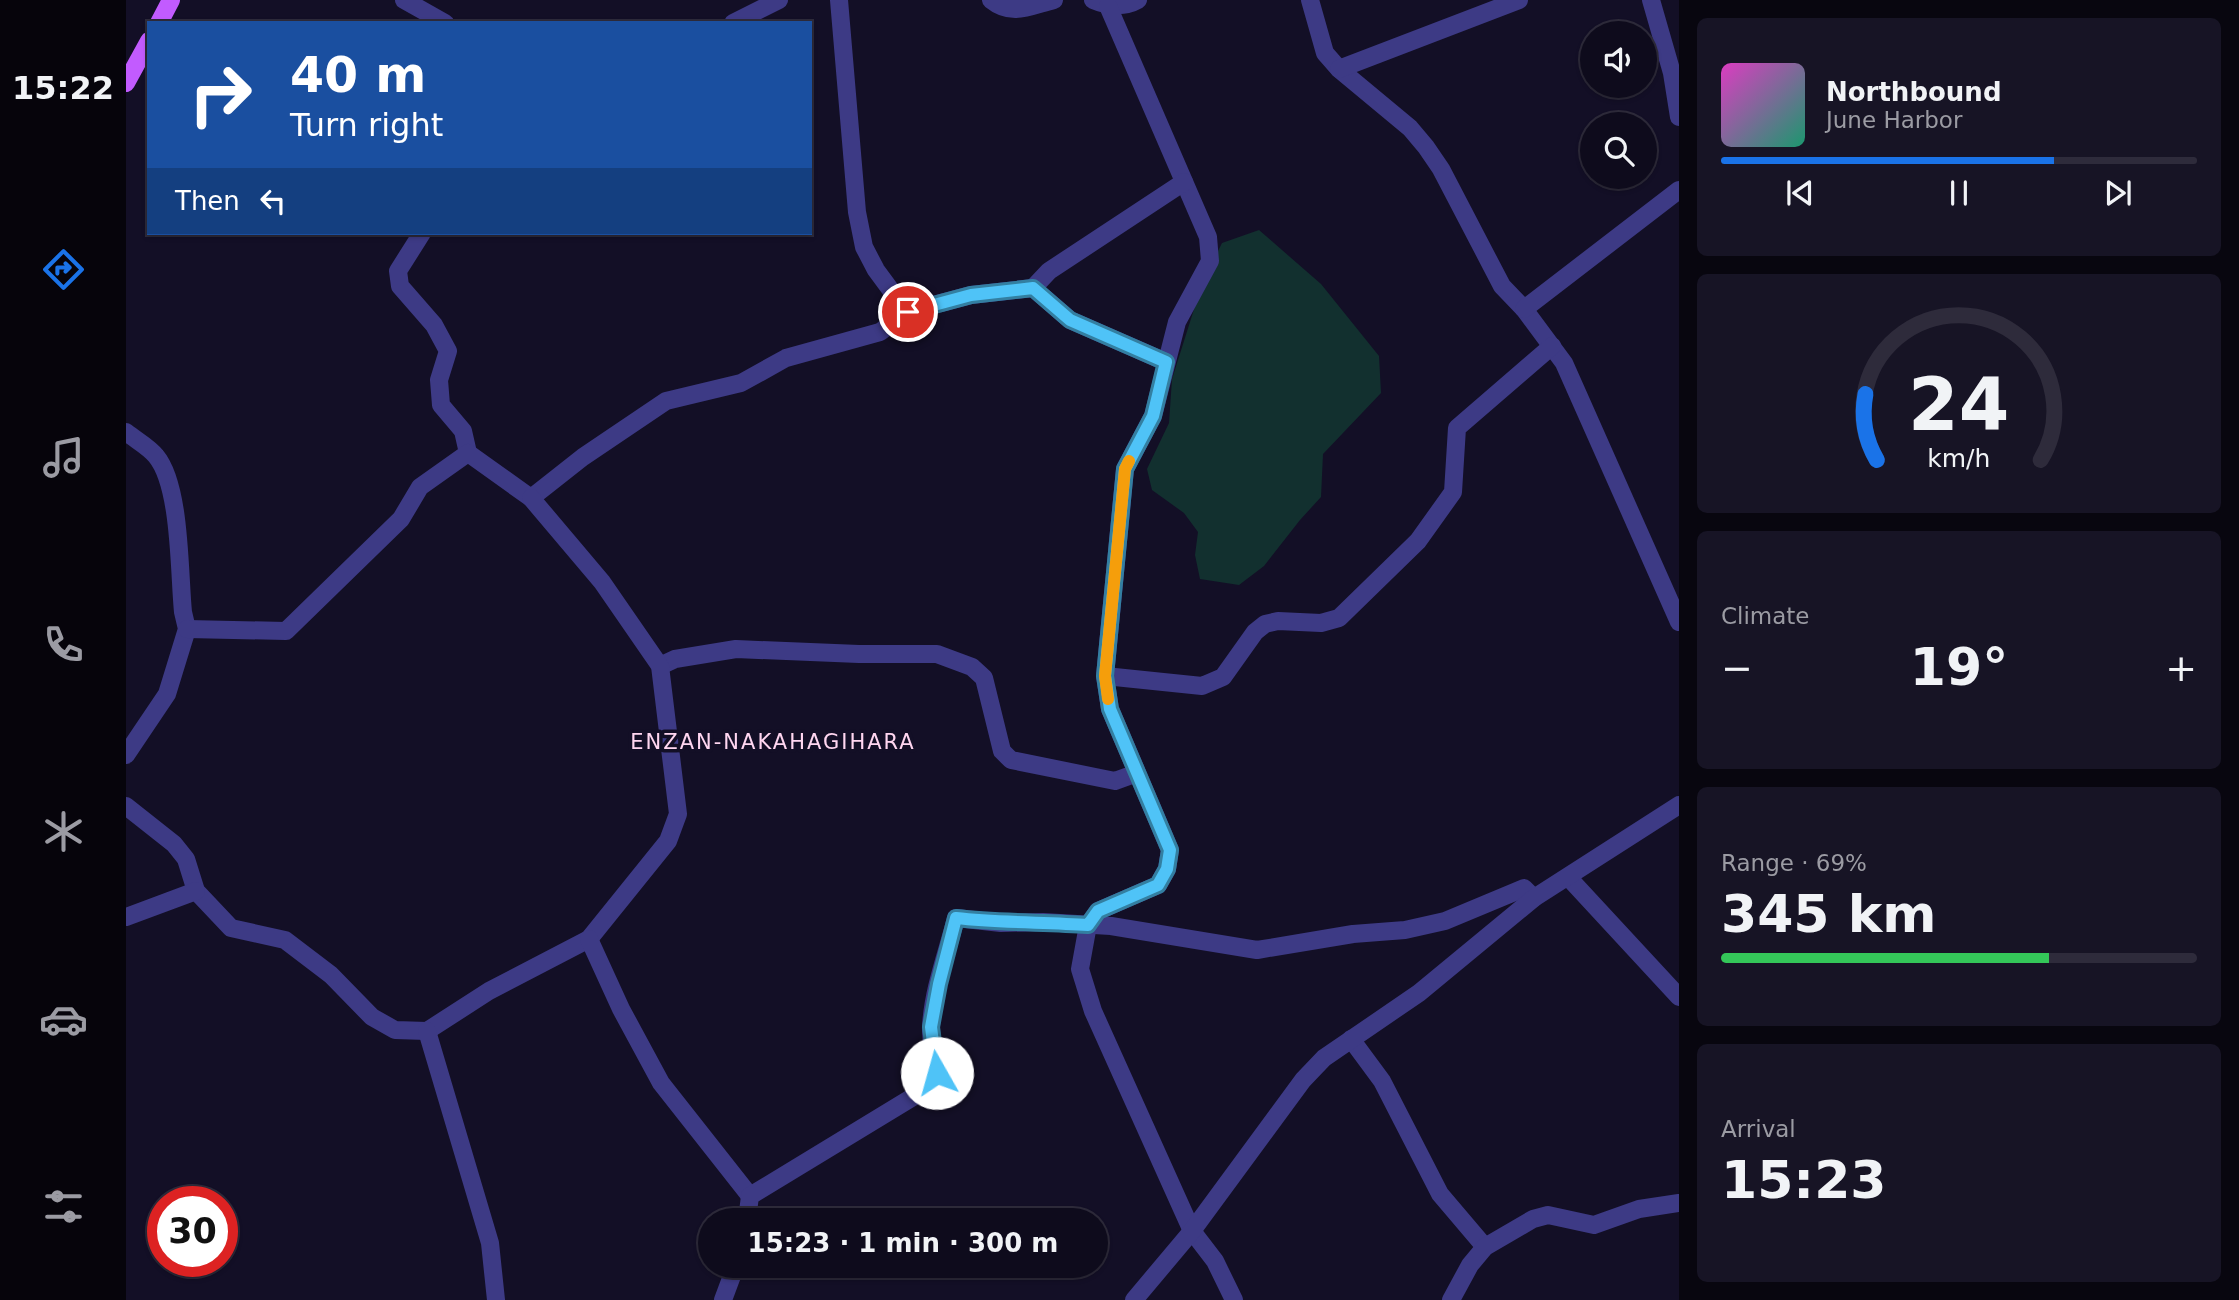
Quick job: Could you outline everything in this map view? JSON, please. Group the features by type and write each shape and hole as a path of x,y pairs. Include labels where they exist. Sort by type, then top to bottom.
{"main road":[{"path":"160,21 171,0"},
{"path":"126,83 147,45"}],"street":[{"path":"404,0 441,21"},
{"path":"737,21 779,0"},
{"path":"839,0 857,212 864,247 876,270 908,312"},
{"path":"991,0 1002,9 1017,10 1054,0"},
{"path":"1138,0 1133,4 1100,3 1208,237 1210,261 1177,322 1153,416 1125,469 1105,676 1110,709 1170,850 1167,869 1158,885 1098,911 1088,925 1080,970 1093,1012 1192,1231 1215,1261 1234,1300"},
{"path":"1310,0 1325,52 1339,69 1410,128 1426,147 1441,169 1502,286 1524,309 1564,363 1679,622"},
{"path":"1339,69 1519,0"},
{"path":"1651,0 1672,73 1679,117"},
{"path":"531,498 583,457 666,401 741,383 786,358 880,332 908,312 971,295 1033,288 1049,271 1184,182"},
{"path":"1524,309 1679,190"},
{"path":"126,806 174,844 187,859 196,891 231,928 285,940 331,975 372,1017 395,1030 427,1031 489,990 589,939 668,841 678,814 660,666 602,582 531,498 468,453 463,431 441,405 439,380 448,351 434,325 400,286 398,271 421,235"},
{"path":"1033,288 1070,320 1166,362"},
{"path":"1105,676 1202,686 1223,677 1255,632 1265,624 1278,621 1321,623 1339,618 1418,541 1453,492 1457,428 1552,346"},
{"path":"126,432 155,454 164,468 173,493 183,612 187,629 167,694 126,755"},
{"path":"187,629 286,631 401,519 420,487 468,453"},
{"path":"660,666 675,659 736,649 937,654 972,667 984,678 1002,751 1011,760 1115,781 1137,773"},
{"path":"1134,1300 1192,1231 1303,1080 1324,1058 1419,993 1534,898 1677,806 1679,789"},
{"path":"1568,877 1679,998"},
{"path":"750,1196 931,1086 937,1073 931,1027 956,918 1001,923 1043,922 1111,926 1257,950 1353,934 1405,930 1445,921 1524,888 1534,898"},
{"path":"126,917 196,891"},
{"path":"589,939 621,1009 661,1083 750,1196 748,1208"},
{"path":"427,1031 490,1243 496,1300"},
{"path":"1352,1039 1382,1081 1440,1194 1485,1247"},
{"path":"1451,1300 1470,1265 1485,1247 1533,1219 1548,1215 1594,1225 1639,1209 1679,1203"},
{"path":"723,1300 731,1278"}],"green space":[{"path":"1259,230 1321,284 1379,356 1381,393 1323,454 1321,497 1264,566 1239,585 1200,579 1195,555 1198,532 1184,513 1152,490 1147,469 1169,423 1172,379 1202,284 1222,243"}],"slow traffic":[{"path":"1108,699 1105,676 1125,469 1129,461"}],"district":[{"name":"ENZAN-NAKAHAGIHARA","path":"773,742"}],"route":[{"path":"908,312 971,295 1033,288 1070,320 1166,362 1153,416 1125,469 1105,676 1110,709 1170,850 1167,869 1158,885 1098,911 1088,925 1001,923 956,918 931,1027 937,1073"}]}
